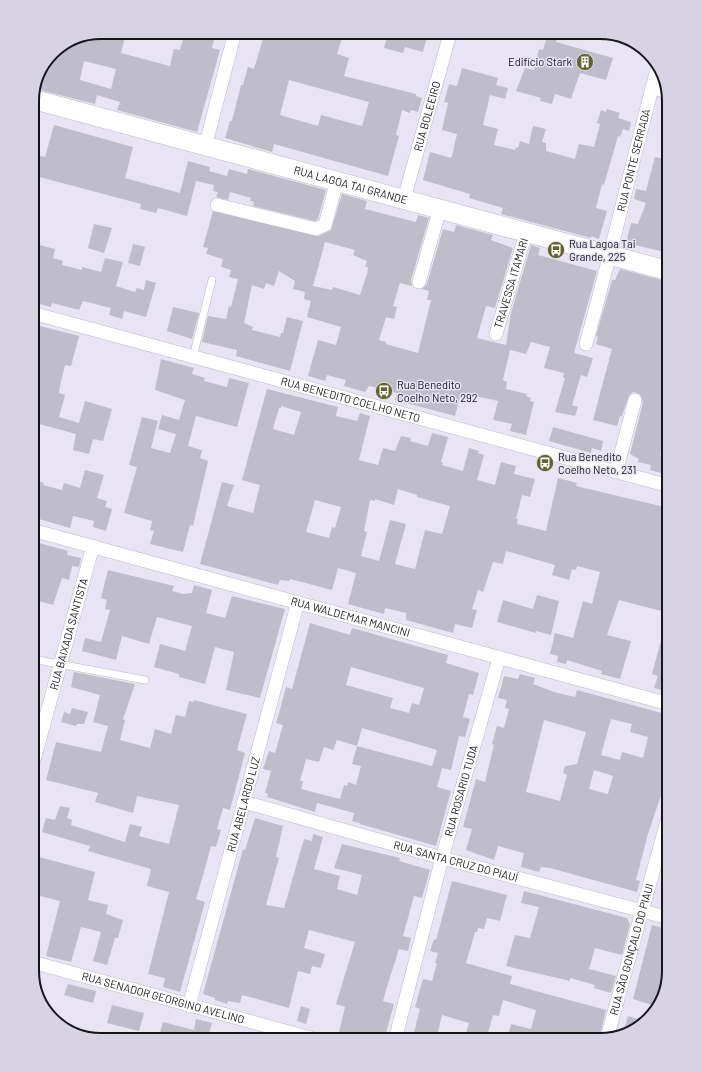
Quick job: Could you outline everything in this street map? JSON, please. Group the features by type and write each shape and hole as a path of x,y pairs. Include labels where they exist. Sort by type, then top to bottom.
{"street":[{"path":"205,147 233,39"},
{"name":"RUA BOLEEIRO","path":"404,199 449,39"},
{"name":"RUA PONTE SERRADA","path":"586,344 656,74"},
{"path":"652,87 661,90"},
{"name":"RUA LAGOA TAI GRANDE","path":"39,101 205,147 337,181 662,269"},
{"path":"217,206 303,228 321,228 325,225 337,181"},
{"path":"419,282 440,209"},
{"name":"TRAVESSA ITAMARI","path":"496,334 526,233"},
{"name":"RUA BENEDITO COELHO NETO","path":"39,315 662,484"},
{"path":"616,472 635,400"},
{"name":"RUA WALDEMAR MANCINI","path":"39,532 662,702"},
{"name":"RUA BAIXADA SANTISTA","path":"39,731 93,546"},
{"name":"RUA ABELARDO LUZ","path":"189,1006 298,602"},
{"name":"RUA ROSARIO TUDA","path":"397,1033 442,858 499,658"},
{"name":"RUA SANTA CRUZ DO PIAUÍ","path":"244,802 442,858 662,916"},
{"name":"RUA SÃO GONÇALO DO PIAUI","path":"609,1032 662,839"},
{"name":"RUA SENADOR GEORGINO AVELINO","path":"39,964 291,1033"}],"lane":[{"path":"193,357 212,280"},
{"path":"39,660 146,680"}],"building":[{"path":"101,39 124,39 121,53 170,66 174,49 180,50 183,39 210,39 214,40 212,48 220,50 197,132 117,110 120,102 97,95 95,104 40,90 45,74 52,63 60,54 81,42","holes":["84,61 116,69 111,89 80,80"]},
{"path":"263,39 342,39 337,54 349,58 344,76 416,94 416,96 422,98 418,112 411,110 410,113 402,110 396,135 399,136 388,176 274,144 272,152 225,138 230,121 232,121 241,85 243,85 248,67 254,69","holes":["289,80 369,102 362,126 321,115 318,126 280,115"]},
{"path":"387,39 427,39 423,52 405,47 403,53 384,48"},
{"path":"546,39 557,39 556,42 613,58 606,80 580,73 571,99 555,94 552,104 540,101 541,98 516,91 525,68 534,70 539,49 543,50"},
{"path":"462,68 498,78 496,85 508,88 505,99 490,95 483,125 498,129 494,145 515,150 516,147 518,148 520,141 529,144 533,126 546,129 542,142 546,143 546,151 575,159 579,144 594,147 600,124 597,123 601,110 606,112 607,109 620,113 618,118 631,122 629,131 623,129 620,137 618,136 604,185 602,184 596,208 607,211 599,239 501,214 503,208 469,198 470,194 423,180 430,152 451,158 452,156 457,134 442,130 448,103 444,102 449,84 457,86"},
{"path":"54,125 133,147 125,178 180,193 188,161 210,167 209,171 227,176 229,169 247,174 248,169 326,190 318,219 315,221 253,206 254,202 250,201 251,198 230,192 228,200 216,197 218,192 213,191 214,185 196,181 187,216 158,208 156,213 140,209 141,204 39,177 39,156 45,157"},
{"path":"655,157 662,158 662,251 626,243 631,223 638,224 646,203 634,199 636,189 646,191"},
{"path":"342,194 367,201 365,209 416,222 418,215 429,218 411,280 412,286 400,283 393,306 397,307 394,319 386,317 379,340 386,342 386,344 418,353 431,300 427,300 429,291 422,289 427,284 443,229 454,232 456,225 493,235 491,240 513,248 495,308 486,306 477,338 506,345 511,313 531,245 540,248 538,255 597,271 574,353 593,358 587,377 581,375 572,405 578,407 575,416 555,412 565,378 563,378 564,373 544,368 550,347 531,342 526,354 510,350 503,380 507,382 506,389 527,394 526,396 531,398 530,401 534,402 526,435 510,431 512,424 493,420 498,401 472,396 471,400 460,397 455,416 395,400 397,393 369,386 365,392 344,386 346,380 327,375 325,381 308,376 318,340 336,345 341,327 307,317 311,301 304,299 305,292 293,289 295,281 279,271 274,286 266,283 264,289 252,285 244,323 253,327 252,330 280,337 281,333 283,333 287,317 303,321 290,371 236,356 237,350 202,342 208,316 226,319 229,306 231,307 238,279 229,277 231,270 221,267 223,259 206,254 208,248 203,247 213,211 319,236 331,230","holes":["325,242 355,250 353,255 367,261 365,267 368,267 360,295 333,287 332,290 313,286"]},
{"path":"94,224 112,228 104,253 88,248"},
{"path":"133,244 145,247 140,266 128,263"},
{"path":"39,245 55,249 53,258 63,261 62,265 82,270 82,267 101,272 105,258 123,262 116,286 135,292 137,288 144,290 146,280 156,283 146,317 124,311 122,319 109,315 111,308 83,301 79,310 52,303 51,307 39,304"},
{"path":"620,269 662,280 662,448 660,455 662,456 662,473 650,470 651,465 638,462 639,459 630,454 643,402 640,394 633,392 629,395 617,426 593,420 612,349 596,344 598,337 596,336 612,280 615,280"},
{"path":"173,307 199,313 192,339 167,331"},
{"path":"39,326 79,336 71,366 65,365 59,393 65,395 59,417 79,423 85,401 112,409 103,441 93,439 89,454 73,450 76,434 39,424"},
{"path":"161,359 194,368 192,374 205,378 204,381 227,387 229,378 249,383 237,427 196,416 188,446 202,450 200,458 208,461 193,526 190,525 183,552 150,544 154,531 150,530 152,521 124,513 137,467 129,465 142,417 158,421 151,448 170,453 176,434 158,429 162,415 179,420 185,400 155,390"},
{"path":"267,389 338,407 336,416 357,421 360,413 370,416 359,460 378,465 383,448 395,451 401,436 411,438 410,441 428,446 432,433 448,437 441,462 443,463 442,465 463,471 469,448 479,451 478,453 484,455 477,480 495,485 501,462 516,466 514,474 535,479 530,497 522,495 516,519 518,519 517,524 546,531 558,478 577,483 576,486 662,506 662,611 619,600 607,635 631,641 620,679 601,674 602,671 567,660 566,664 557,662 558,656 550,654 555,633 573,638 583,601 592,604 600,572 577,566 576,570 572,569 569,580 552,575 555,565 506,551 503,564 493,562 483,592 478,590 472,609 477,610 472,628 455,624 453,633 406,620 406,613 385,608 384,614 348,604 356,573 338,568 332,590 290,579 289,581 280,580 278,585 200,564 222,482 234,485 227,506 253,513 260,485 242,480","holes":["281,406 301,412 294,435 273,429 279,408 281,408","398,489 417,495 417,497 450,506 442,534 425,530 415,569 395,564 406,524 390,520 379,561 361,556 367,532 364,531 370,500 375,501 375,499 394,505","315,500 341,507 335,528 332,527 329,538 306,532"]},
{"path":"553,427 603,441 601,451 592,448 591,453 549,441"},
{"path":"85,470 104,475 97,498 107,501 105,507 112,509 106,531 93,527 94,521 73,516 70,528 39,519 39,482 44,483 43,485 62,490 64,483 80,488"},
{"path":"39,543 68,551 67,555 81,558 79,567 72,566 69,580 62,578 53,605 39,601"},
{"path":"108,570 174,586 172,591 183,594 192,593 194,585 212,590 206,613 225,618 232,596 285,609 260,698 226,690 234,652 215,647 205,684 179,677 179,674 154,667 160,644 185,651 192,626 157,617 149,644 122,636 116,660 82,651 85,638 101,642 110,610 105,609 107,600 101,598"},
{"path":"537,595 559,601 551,635 536,631 536,633 497,622 503,600 533,609"},
{"path":"310,623 350,635 352,628 448,655 446,663 479,673 473,695 469,694 463,717 470,719 465,737 459,736 451,770 442,768 437,787 451,791 436,846 352,821 354,813 317,803 315,812 267,797 268,794 265,793 271,771 263,769 269,751 275,753 283,725 276,723 286,687 292,689","holes":["351,667 424,688 419,705 412,703 409,713 390,708 393,698 346,685","362,728 437,750 432,766 357,746","337,740 357,746 352,764 361,766 356,785 348,782 347,786 344,785 340,799 301,789 303,781 300,781 306,759 319,762 324,747 333,750"]},
{"path":"662,637 662,690 654,688 658,676 652,674"},
{"path":"74,672 135,684 123,719 125,720 120,740 150,748 155,729 171,734 176,715 185,717 189,701 194,702 194,700 247,714 237,750 245,753 230,810 223,808 217,829 221,830 216,847 211,846 196,899 205,902 180,992 163,987 165,978 148,974 169,892 147,886 151,869 88,851 90,846 42,832 46,818 55,820 60,806 70,808 67,818 72,820 71,825 125,842 130,824 142,827 139,836 169,844 179,805 137,796 133,813 95,802 98,793 46,780 56,742 101,752 108,726 93,722 100,695 71,687"},
{"path":"520,674 535,678 533,684 554,692 575,697 577,690 662,713 662,795 648,834 636,880 640,881 637,892 550,868 541,867 539,872 521,867 524,853 498,846 494,860 466,850 472,829 463,827 476,779 485,782 497,726 504,728 509,709 505,708 507,700 498,698 504,676 518,679","holes":["611,719 632,724 630,732 648,737 643,758 622,752 620,760 601,755","544,720 586,732 577,764 565,766 563,773 567,775 560,801 526,792","594,770 613,776 608,794 589,789"]},
{"path":"72,708 88,712 84,724 77,724 76,726 61,722 64,712 70,714"},
{"path":"255,818 283,826 276,857 279,858 266,905 284,908 304,839 312,841 313,834 323,837 314,869 340,876 337,889 357,895 362,875 334,868 342,844 400,858 399,861 430,870 422,898 414,896 403,936 411,938 408,951 399,949 383,1001 394,1004 386,1033 339,1032 345,1007 336,1004 355,942 309,930 304,948 325,954 321,968 312,966 310,974 298,971 289,1008 242,995 240,1003 228,1001 227,1004 203,994 243,849 245,850"},
{"path":"39,857 95,872 88,900 108,905 106,914 123,920 118,938 115,938 107,965 93,961 101,932 81,927 71,962 46,956 60,901 39,896"},
{"path":"452,881 507,895 500,921 487,918 484,929 478,928 477,932 475,932 466,963 512,976 510,984 606,1010 601,1033 509,1033 511,1024 531,1029 536,1010 503,1000 499,1016 493,1015 488,1033 466,1033 469,1023 442,1015 438,1033 414,1033 420,1009 415,1007 423,979 432,981 437,963 435,963 438,953 430,951 434,939 436,940"},
{"path":"524,891 627,918 630,924 622,955 595,948 589,969 616,976 611,993 594,988 595,985 570,978 570,981 506,966 515,935 530,938 539,907 521,903"},
{"path":"652,925 662,928 662,971 660,987 657,995 652,1005 633,999"},
{"path":"68,984 96,991 93,1003 64,995"},
{"path":"112,1005 144,1013 139,1031 107,1023"},
{"path":"301,1006 310,1009 306,1024 297,1021"},
{"path":"628,1016 639,1019 631,1025 625,1028"},
{"path":"196,1019 212,1023 209,1033 160,1033 163,1022 194,1030"}],"place":[{"name":"Edifício Stark","path":"585,62"},
{"name":"Rua Lagoa Tai Grande, 225","path":"556,250"},
{"name":"Rua Benedito Coelho Neto, 292","path":"384,391"},
{"name":"Rua Benedito Coelho Neto, 231","path":"545,463"}]}
